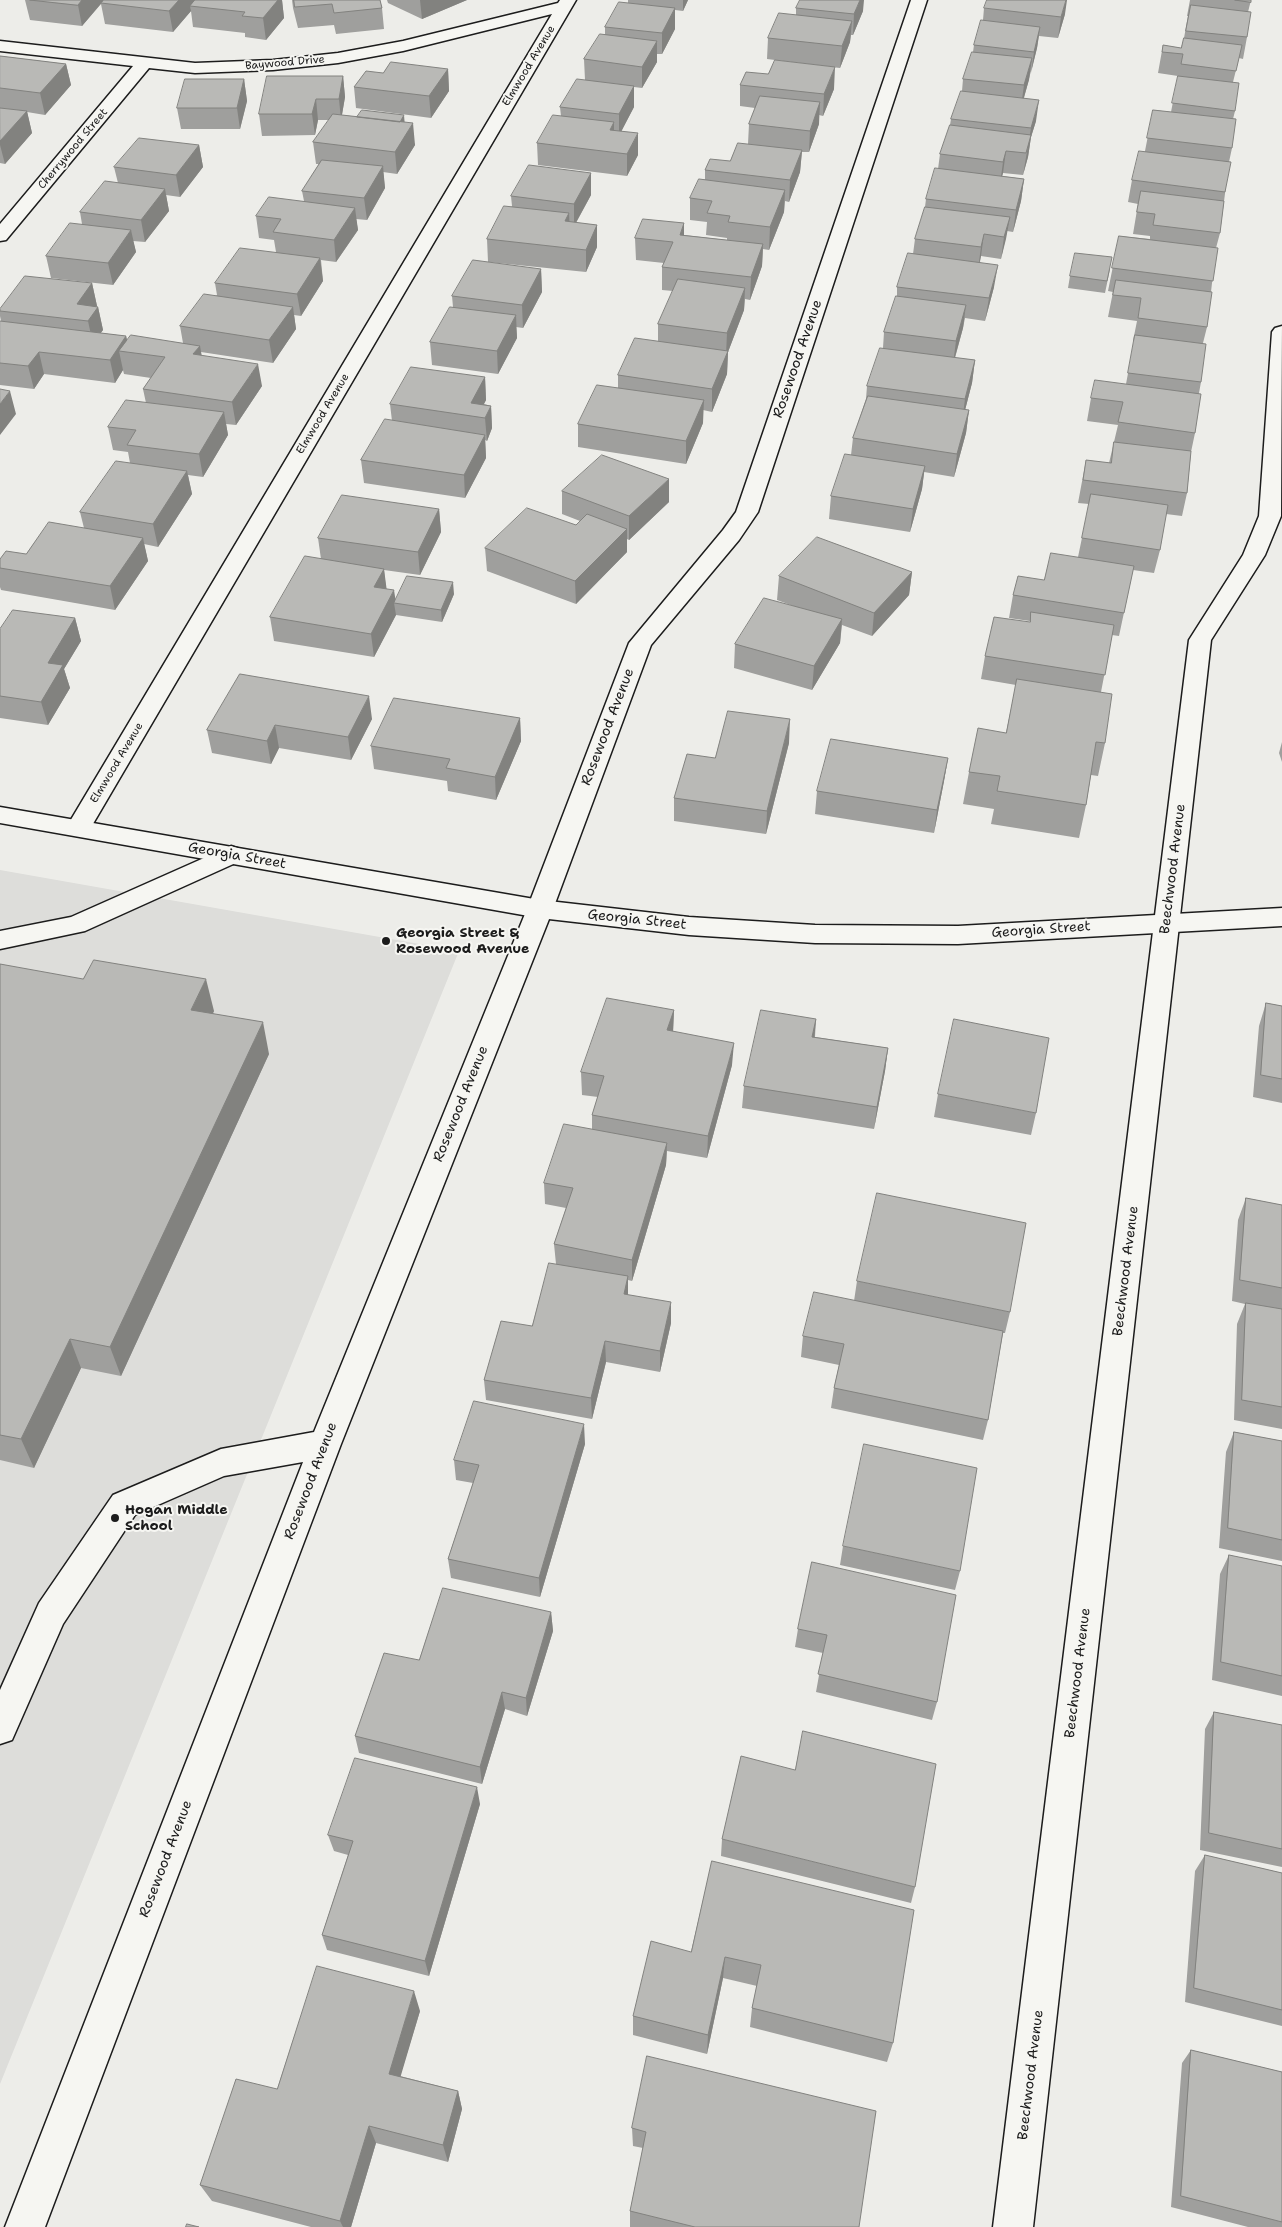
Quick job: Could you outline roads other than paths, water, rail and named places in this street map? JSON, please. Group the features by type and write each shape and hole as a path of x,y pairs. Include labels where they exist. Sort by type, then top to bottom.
{"street":[{"name":"Rosewood Avenue","path":"25,2227 325,1444 540,909 640,643 720,550 747,512 919,0"},
{"name":"Baywood Drive","path":"0,46 195,68 273,65 338,58 403,46 566,3"},
{"name":"Elmwood Avenue","path":"78,828 566,3"},
{"name":"Cherrywood Street","path":"0,236 145,62"},
{"name":"Beechwood Avenue","path":"1013,2227 1200,640 1254,555 1270,516 1282,332"},
{"name":"Georgia Street","path":"0,815 540,909 689,926 815,934 958,935 1282,917"},
{"path":"0,940 76,925 232,855"},
{"path":"0,1728 51,1614 124,1505 222,1463 325,1444"}],"place":[{"name":"Georgia Street & Rosewood Avenue","path":"386,941"},
{"name":"Hogan Middle School","path":"115,1518"}]}
